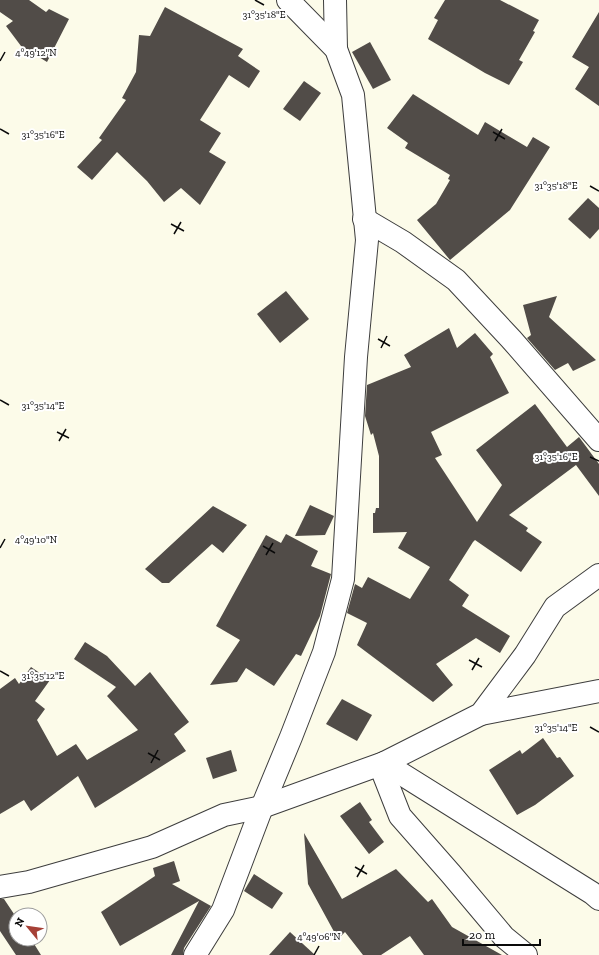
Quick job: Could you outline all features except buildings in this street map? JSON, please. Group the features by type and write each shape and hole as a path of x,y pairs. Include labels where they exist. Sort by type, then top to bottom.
{"street":[{"path":"288,0 336,49"},
{"path":"195,955 223,910 262,807 292,737 324,652 344,579 356,357 367,240 353,95 336,49 335,0"},
{"path":"364,219 403,242 456,280 511,339 599,440"},
{"path":"482,714 525,655 555,607 599,575"},
{"path":"0,887 29,882 152,848 224,815 262,807 382,764 482,714 599,690"},
{"path":"382,764 592,893 599,899"},
{"path":"382,764 400,816 504,937 526,955"}]}
